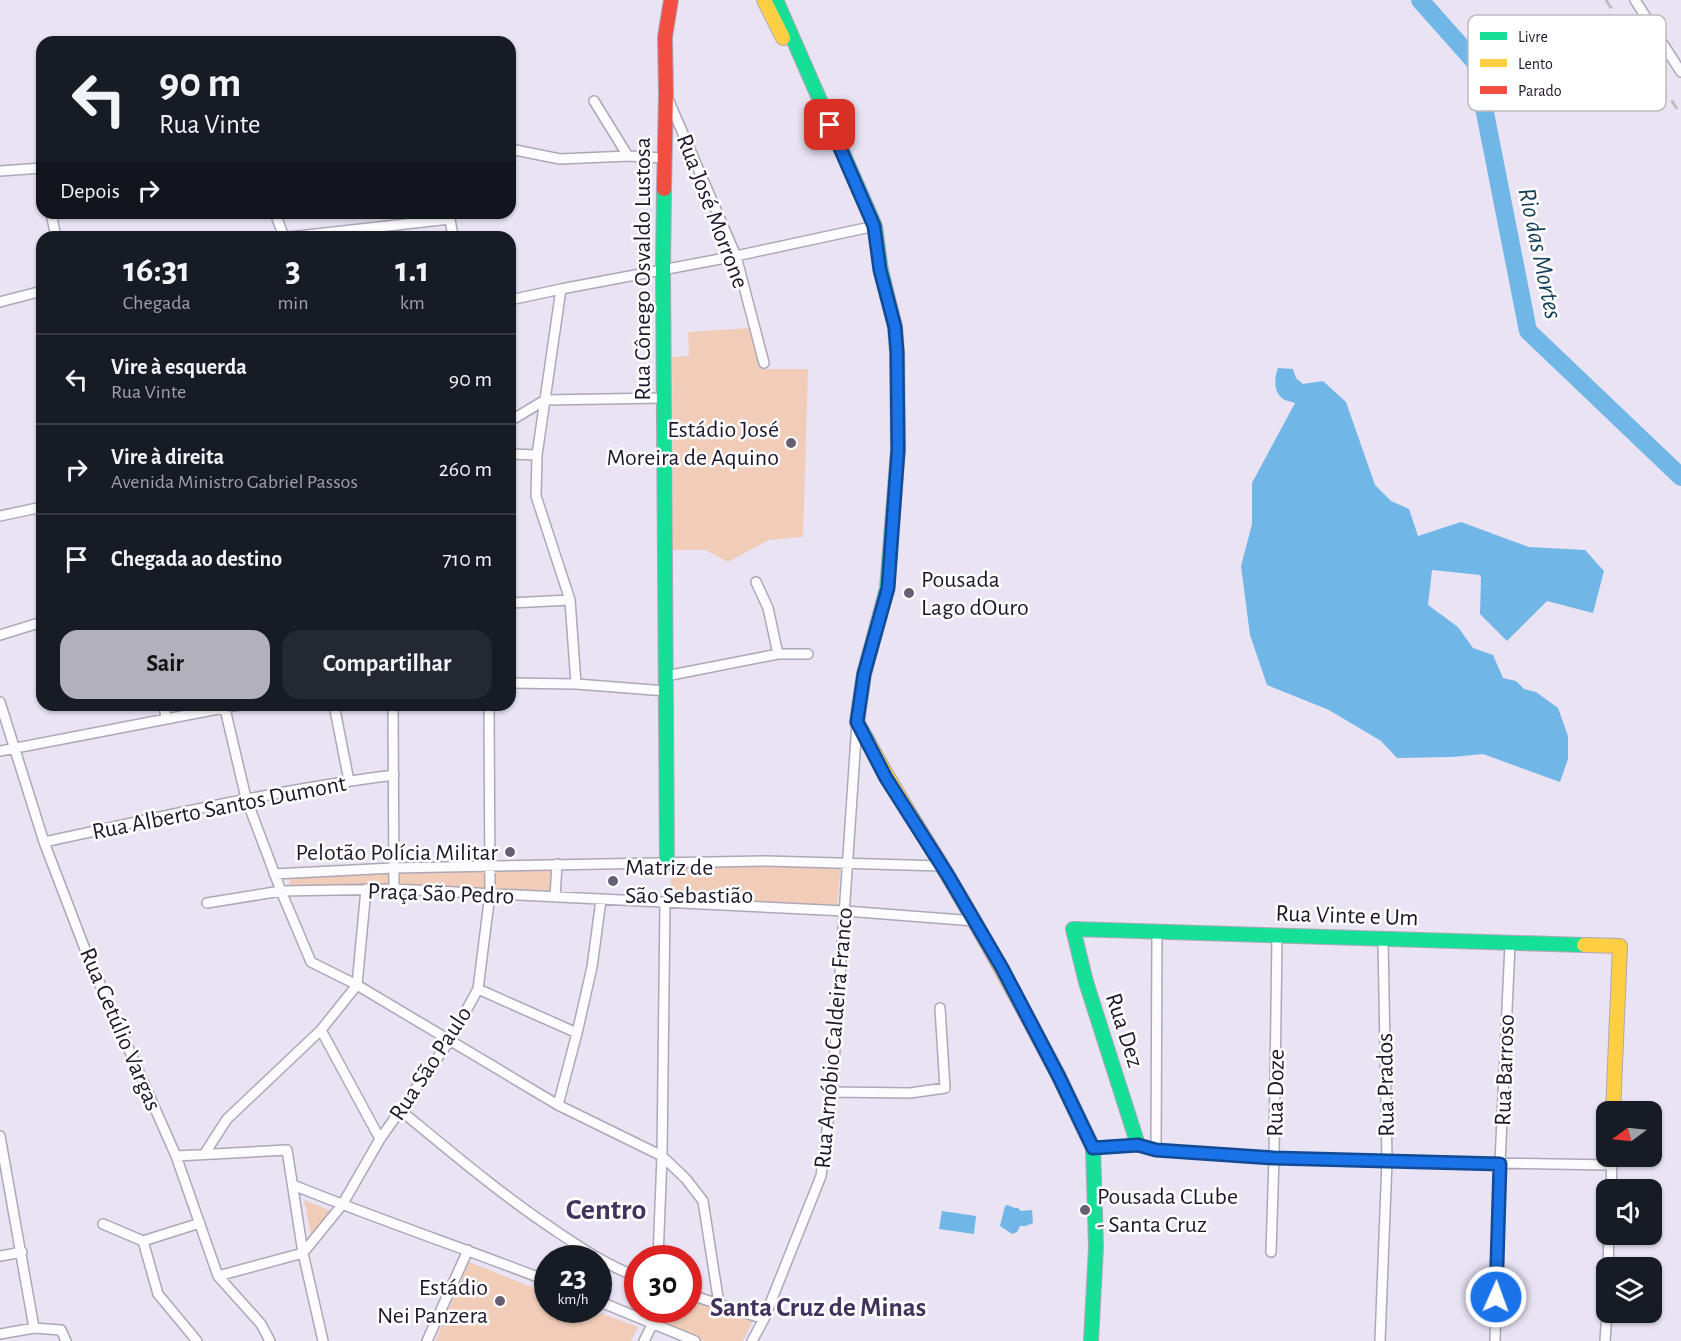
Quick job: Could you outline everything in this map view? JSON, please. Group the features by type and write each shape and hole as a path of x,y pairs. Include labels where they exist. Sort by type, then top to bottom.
{"street":[{"name":"Rua Cônego Osvaldo Lustosa","path":"667,863 663,269 666,94 664,37 671,0"},
{"path":"764,0 817,107 870,227 895,327 898,450 888,588 864,674 857,722 886,778 942,866 1002,968 1093,1148 1096,1246 1091,1341"},
{"path":"776,0 817,107"},
{"path":"1635,0 1645,15"},
{"path":"1666,49 1681,72"},
{"name":"Rua José Morrone","path":"666,94 736,256 764,363"},
{"path":"594,101 628,156"},
{"path":"516,150 560,159 628,156 664,158"},
{"path":"0,171 36,171"},
{"path":"335,231 426,219"},
{"path":"516,299 736,256 870,227"},
{"path":"561,289 537,455 536,496 570,600 576,684"},
{"path":"0,303 36,293"},
{"path":"516,417 545,400 664,398"},
{"path":"516,454 537,455"},
{"path":"0,516 36,508"},
{"path":"756,582 768,608 778,654"},
{"path":"516,603 570,600"},
{"path":"0,635 36,624"},
{"path":"666,676 778,654 808,654"},
{"path":"516,683 576,684 666,691"},
{"name":"Rua Getúlio Vargas","path":"0,702 44,842 88,957 176,1156 218,1276 261,1324 270,1341"},
{"path":"165,711 166,719"},
{"path":"0,752 213,711"},
{"path":"225,711 246,798 274,874 311,962 357,984 558,1105 662,1156 686,1179 703,1201 719,1304"},
{"path":"335,711 349,781"},
{"path":"393,711 394,889"},
{"name":"Rua São Paulo","path":"303,1253 342,1205 380,1139 450,1040 478,989 490,894 489,711"},
{"name":"Rua Arnóbio Caldeira Franco","path":"752,1341 764,1319 821,1176 832,1092 857,722"},
{"name":"Rua Alberto Santos Dumont","path":"44,842 246,798 394,775"},
{"path":"274,874 393,868 766,861 942,866"},
{"path":"555,897 557,864"},
{"path":"205,1154 227,1119 321,1030 357,984 366,889"},
{"name":"Praça São Pedro","path":"207,903 281,891 394,889 845,911 975,921"},
{"path":"558,1105 592,967 601,900"},
{"path":"659,1245 662,1156 665,903"},
{"name":"Rua Vinte e Um","path":"1073,929 1620,946 1613,1101"},
{"name":"Rua Dez","path":"1073,929 1086,982 1138,1145"},
{"path":"1156,1150 1157,932"},
{"name":"Rua Doze","path":"1271,1252 1277,934"},
{"name":"Rua Prados","path":"1380,1341 1386,1161 1383,938"},
{"name":"Rua Barroso","path":"1495,1341 1509,944"},
{"path":"478,989 577,1033"},
{"path":"832,1092 910,1094 945,1088 940,1008"},
{"path":"321,1030 380,1139"},
{"path":"400,1110 518,1205 572,1242 624,1272"},
{"path":"0,1136 34,1328"},
{"path":"1093,1148 1138,1145 1156,1150 1274,1158 1386,1161 1500,1164 1596,1161"},
{"path":"176,1156 287,1150 303,1253 322,1341"},
{"path":"293,1185 534,1276"},
{"path":"103,1224 143,1241 200,1223"},
{"path":"143,1241 158,1294 197,1341"},
{"path":"427,1341 468,1250"},
{"path":"0,1256 22,1252"},
{"path":"218,1276 303,1253"},
{"path":"702,1299 764,1319"},
{"path":"644,1341 653,1323 695,1341"},
{"path":"1605,1341 1606,1323"},
{"path":"0,1334 34,1328 61,1330 66,1341"}],"shaded area":[{"path":"750,328 763,369 808,369 803,537 769,540 728,562 705,550 673,550 672,357 689,356 688,332"},
{"path":"841,865 837,906 670,897 671,867"},
{"path":"496,870 552,871 551,893 496,890"},
{"path":"399,871 484,871 484,890 398,887"},
{"path":"390,872 390,887 290,888 289,876"},
{"path":"304,1200 332,1211 312,1240"},
{"name":"Estádio Nei Panzera","path":"469,1262 534,1288 534,1323 612,1323 612,1317 638,1327 631,1341 435,1341"},
{"path":"702,1304 753,1320 743,1341 704,1341 664,1323 702,1323"}],"water":[{"path":"1278,368 1293,369 1296,378 1303,384 1323,381 1346,402 1375,485 1391,501 1409,509 1418,536 1461,522 1529,547 1585,550 1604,571 1593,613 1547,601 1507,641 1480,614 1480,575 1432,570 1428,605 1458,627 1473,648 1493,655 1503,678 1516,681 1524,689 1536,692 1558,708 1568,736 1568,759 1560,782 1483,754 1397,758 1381,741 1329,710 1267,685 1250,635 1241,566 1252,524 1252,483 1295,403 1285,400 1276,390 1275,381"},
{"path":"1007,1205 1021,1211 1032,1210 1033,1223 1020,1226 1017,1232 1012,1234 1000,1226"},
{"path":"942,1211 976,1216 974,1234 939,1229"}],"waterway":[{"name":"Rio das Mortes","path":"1420,0 1468,54"},
{"name":"Rio das Mortes","path":"1485,111 1528,331 1681,477"}],"railway":[{"path":"1606,0 1616,15"},
{"path":"1666,92 1681,115"}],"traffic: fast":[{"path":"776,0 875,226 881,270 895,327 898,450 887,588 864,674 857,722 869,743"},
{"path":"664,189 667,863"},
{"path":"1138,1145 1086,982 1073,929 1584,945"},
{"path":"1058,1075 1093,1148 1096,1247 1091,1341"}],"traffic: slow":[{"path":"764,0 783,38"},
{"path":"869,743 972,917 1058,1075"},
{"path":"1584,945 1620,946 1613,1101"}],"traffic: jam":[{"path":"664,189 665,37 671,0"}],"place":[{"name":"Estádio José Moreira de Aquino","path":"791,443"},
{"name":"Pousada Lago dOuro","path":"909,593"},
{"name":"Pelotão Polícia Militar","path":"510,852"},
{"name":"Matriz de São Sebastião","path":"613,881"},
{"name":"Pousada CLube - Santa Cruz","path":"1085,1210"},
{"name":"Estádio Nei Panzera","path":"500,1301"}],"district":[{"name":"Centro","path":"606,1209"},
{"name":"Santa Cruz de Minas","path":"818,1307"}],"route":[{"path":"830,125 874,226 880,270 895,327 897,352 898,450 888,588 864,674 857,722 886,778 947,874 1002,968 1093,1148 1138,1145 1156,1150 1274,1158 1500,1164 1496,1297"}]}
